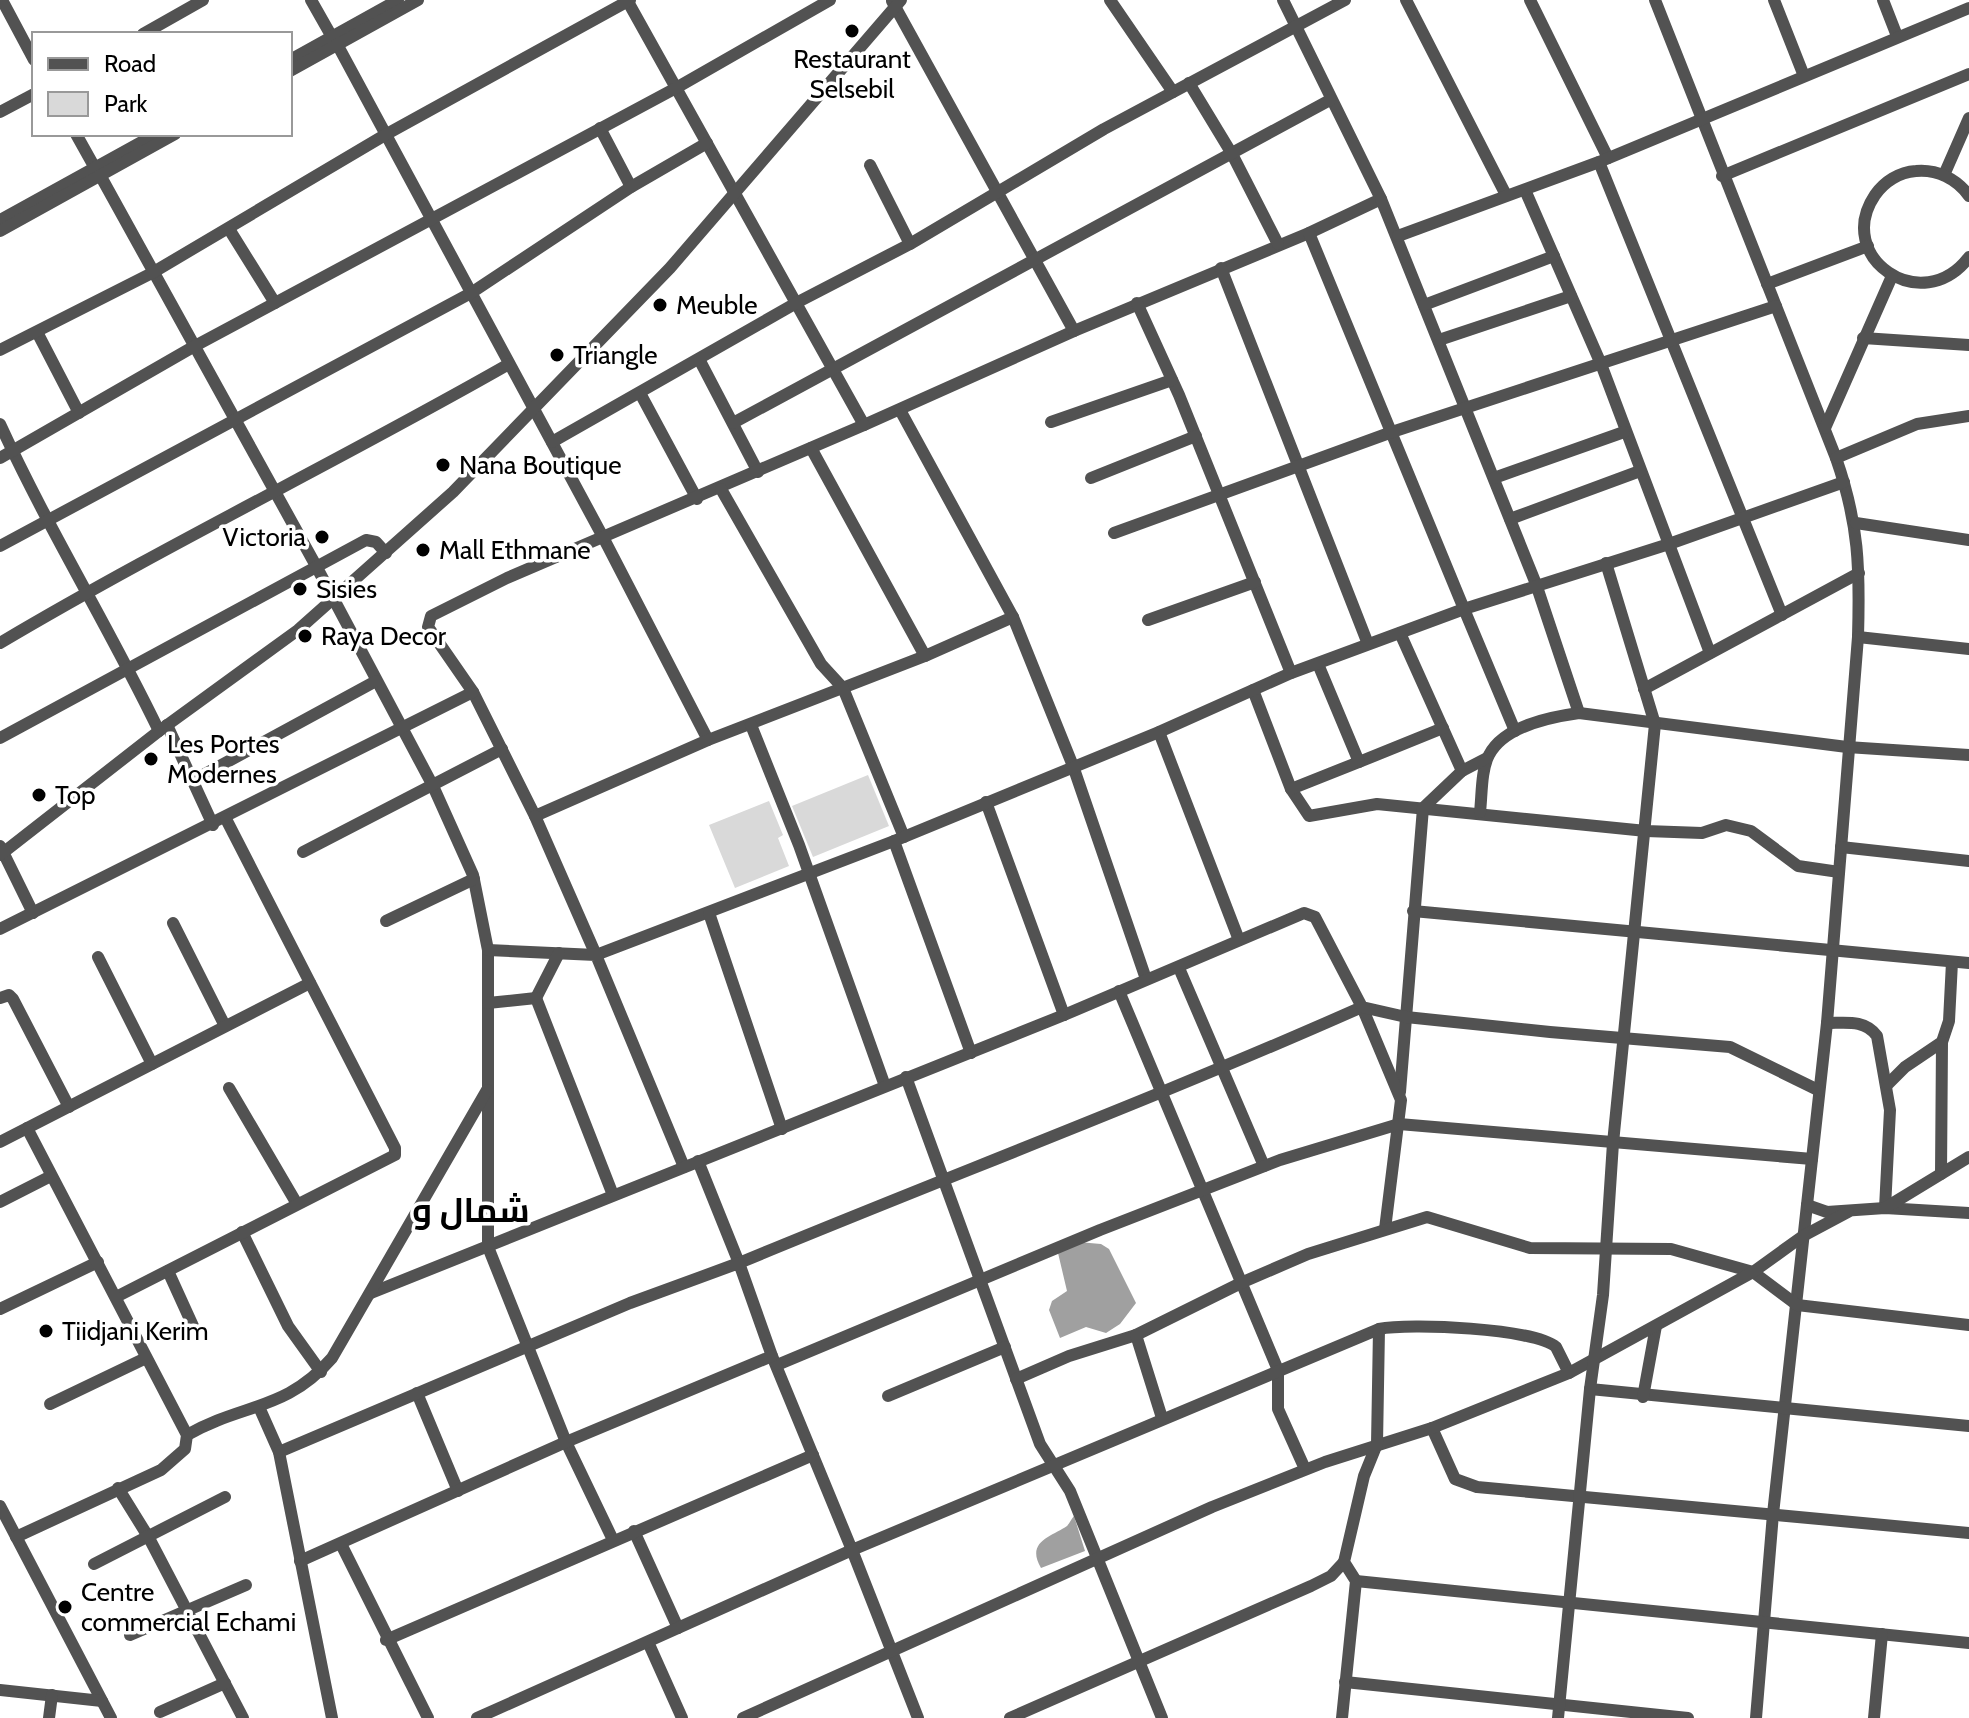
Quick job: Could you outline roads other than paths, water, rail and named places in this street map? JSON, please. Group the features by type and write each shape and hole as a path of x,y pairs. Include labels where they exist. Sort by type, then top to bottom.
{"street":[{"path":"2,0 32,56"},
{"path":"147,32 203,0"},
{"path":"311,0 534,408 708,740"},
{"path":"292,70 398,0"},
{"path":"292,59 418,0"},
{"path":"0,458 193,347 676,88 830,0"},
{"path":"1110,0 1173,92"},
{"path":"1283,0 1398,236 1536,584 1579,713"},
{"path":"552,442 798,302 910,244 1189,83 1345,0"},
{"path":"1406,0 1506,195"},
{"path":"1530,0 1603,160 1740,518 1782,615"},
{"path":"1655,0 1836,458 1856,523 1859,573 1858,637 1827,1023 1773,1514 1756,1718"},
{"path":"1774,0 1804,76"},
{"path":"1883,0 1897,36"},
{"path":"0,350 152,273 385,135 628,1 864,425"},
{"path":"33,913 1,851 298,630 453,492 737,195 896,2 1074,331"},
{"path":"1398,236 1603,160 1969,8"},
{"path":"1722,176 1969,74"},
{"path":"1189,83 1232,154 1278,244"},
{"path":"0,112 32,95"},
{"path":"733,423 1330,100"},
{"path":"1944,175 1969,118"},
{"path":"600,128 631,187"},
{"path":"77,136 315,564 433,786 474,879 488,950 488,1247 566,1442 613,1540"},
{"path":"0,231 153,136"},
{"path":"0,220 171,136"},
{"path":"0,546 471,293 631,187 707,143"},
{"path":"870,165 910,244"},
{"path":"1969,196 1944,175 1915,171 1888,181 1869,203 1864,232 1881,268 1892,276 1925,284 1956,272 1969,257"},
{"path":"1525,190 1601,364 1624,432 1710,653"},
{"path":"684,1167 535,816 473,692 428,627 431,616 603,537 721,489 1137,303 1309,233 1381,199"},
{"path":"229,229 275,303"},
{"path":"1309,233 1515,731"},
{"path":"1767,284 1868,246"},
{"path":"1424,305 1554,256"},
{"path":"1221,268 1368,644"},
{"path":"1825,428 1892,276"},
{"path":"1439,340 1571,296"},
{"path":"1137,303 1196,436 1291,673"},
{"path":"1114,533 1392,432 1776,306"},
{"path":"37,332 79,413"},
{"path":"1863,338 1969,345"},
{"path":"699,359 758,472"},
{"path":"0,643 86,592 398,427 509,364"},
{"path":"1051,422 1172,380"},
{"path":"640,393 697,499"},
{"path":"900,410 1013,617 1073,766 1146,979"},
{"path":"1836,458 1904,428 1969,416"},
{"path":"0,424 47,520 192,781 213,825"},
{"path":"1494,478 1624,432"},
{"path":"1091,478 1196,436"},
{"path":"811,448 925,656"},
{"path":"1510,519 1640,471"},
{"path":"488,950 596,955 899,839 1159,732 1291,673 1536,584 1669,544 1844,482"},
{"path":"721,489 827,673 843,688 899,839 971,1053"},
{"path":"1856,523 1969,540"},
{"path":"0,738 315,564 366,540 376,542 386,553"},
{"path":"1559,1711 1590,1389 1596,1359 1613,1143 1655,724 1606,563"},
{"path":"1644,689 1859,573"},
{"path":"1148,620 1255,582"},
{"path":"535,816 708,740 925,656 1013,617"},
{"path":"1400,633 1462,771"},
{"path":"1858,637 1969,649"},
{"path":"1318,664 1359,762"},
{"path":"192,781 376,681"},
{"path":"1253,690 1291,789 1309,816 1317,817 1365,804 1480,812 1646,831 1702,833 1726,825 1751,831 1798,866 1839,872"},
{"path":"0,929 226,819 473,692"},
{"path":"1385,1229 1399,1124 1423,808 1462,771 1487,758 1515,731 1555,716 1579,713 1847,747 1969,755"},
{"path":"751,725 885,1086"},
{"path":"1291,789 1443,728"},
{"path":"1159,732 1239,940"},
{"path":"303,852 502,749"},
{"path":"1480,812 1487,758"},
{"path":"986,802 1064,1015"},
{"path":"116,1297 387,1161 395,1152 226,819"},
{"path":"1841,847 1969,861"},
{"path":"386,921 474,879"},
{"path":"1413,911 1832,953 1969,963"},
{"path":"709,913 782,1129"},
{"path":"371,1293 971,1053 1304,913 1311,914 1362,1007 1400,1095"},
{"path":"173,923 225,1026"},
{"path":"559,953 536,998 613,1195"},
{"path":"98,957 152,1064"},
{"path":"1941,1174 1942,1042 1949,1021 1952,962"},
{"path":"1179,968 1264,1166"},
{"path":"0,1142 310,983"},
{"path":"1119,991 1278,1370 1278,1409 1305,1469"},
{"path":"0,998 9,995 13,999 69,1107"},
{"path":"488,1003 536,998"},
{"path":"279,1452 630,1303 739,1263 943,1178 1222,1070 1362,1007 1406,1017 1730,1047 1818,1090"},
{"path":"1827,1023 1859,1023 1870,1027 1877,1036 1890,1110 1885,1208"},
{"path":"1887,1085 1905,1067 1942,1042"},
{"path":"906,1077 1040,1444 1055,1465 1097,1557 1162,1718"},
{"path":"229,1088 297,1204"},
{"path":"187,1435 289,1396 321,1372 371,1293 488,1088"},
{"path":"300,1561 566,1442 1264,1166 1347,1137 1399,1124 1812,1159"},
{"path":"16,1537 175,1461 185,1449 187,1435 27,1128"},
{"path":"1885,1208 1969,1157"},
{"path":"698,1161 774,1360 918,1718"},
{"path":"0,1202 51,1176"},
{"path":"1807,1205 1827,1212 1885,1208 1969,1213"},
{"path":"743,1718 1097,1557 1305,1469 1432,1428 1569,1373 1753,1272 1803,1236 1848,1212"},
{"path":"1016,1379 1069,1356 1136,1335 1243,1282 1385,1229 1427,1217 1530,1248 1671,1249 1753,1272 1797,1305 1969,1325"},
{"path":"242,1232 276,1305 321,1372"},
{"path":"0,1309 98,1262"},
{"path":"168,1271 193,1326"},
{"path":"477,1718 852,1550 1379,1329 1414,1326 1532,1337 1556,1347 1569,1373"},
{"path":"1643,1397 1656,1326"},
{"path":"1010,1718 1331,1576 1344,1562 1364,1476 1377,1444 1379,1329"},
{"path":"1136,1335 1162,1418"},
{"path":"888,1396 1005,1347"},
{"path":"50,1404 146,1358"},
{"path":"1590,1389 1785,1411 1969,1426"},
{"path":"417,1393 458,1491"},
{"path":"259,1407 279,1452 332,1718"},
{"path":"1432,1428 1447,1468 1455,1479 1464,1484 1580,1498 1969,1533"},
{"path":"386,1640 813,1455"},
{"path":"118,1488 149,1538 243,1718"},
{"path":"94,1564 225,1497"},
{"path":"0,1506 111,1718"},
{"path":"634,1531 678,1628"},
{"path":"341,1544 386,1640 428,1718"},
{"path":"1342,1718 1356,1581 1344,1562"},
{"path":"1356,1581 1969,1643"},
{"path":"130,1635 246,1585"},
{"path":"1874,1718 1882,1634"},
{"path":"648,1642 682,1718"},
{"path":"1345,1682 1559,1711 1688,1718"},
{"path":"160,1712 225,1683"},
{"path":"0,1690 102,1701"},
{"path":"49,1718 52,1695"}],"place":[{"name":"Restaurant Selsebil","path":"852,31"},
{"name":"Meuble","path":"660,305"},
{"name":"Triangle","path":"557,355"},
{"name":"Nana Boutique","path":"443,465"},
{"name":"Victoria","path":"322,537"},
{"name":"Mall Ethmane","path":"423,550"},
{"name":"Sisies","path":"300,589"},
{"name":"Raya Decor","path":"305,636"},
{"name":"Les Portes Modernes","path":"151,759"},
{"name":"Top","path":"39,795"},
{"name":"Tiidjani Kerim","path":"46,1331"},
{"name":"Centre commercial Echami","path":"65,1607"}],"district":[{"name":"شمال و","path":"471,1210"}]}
